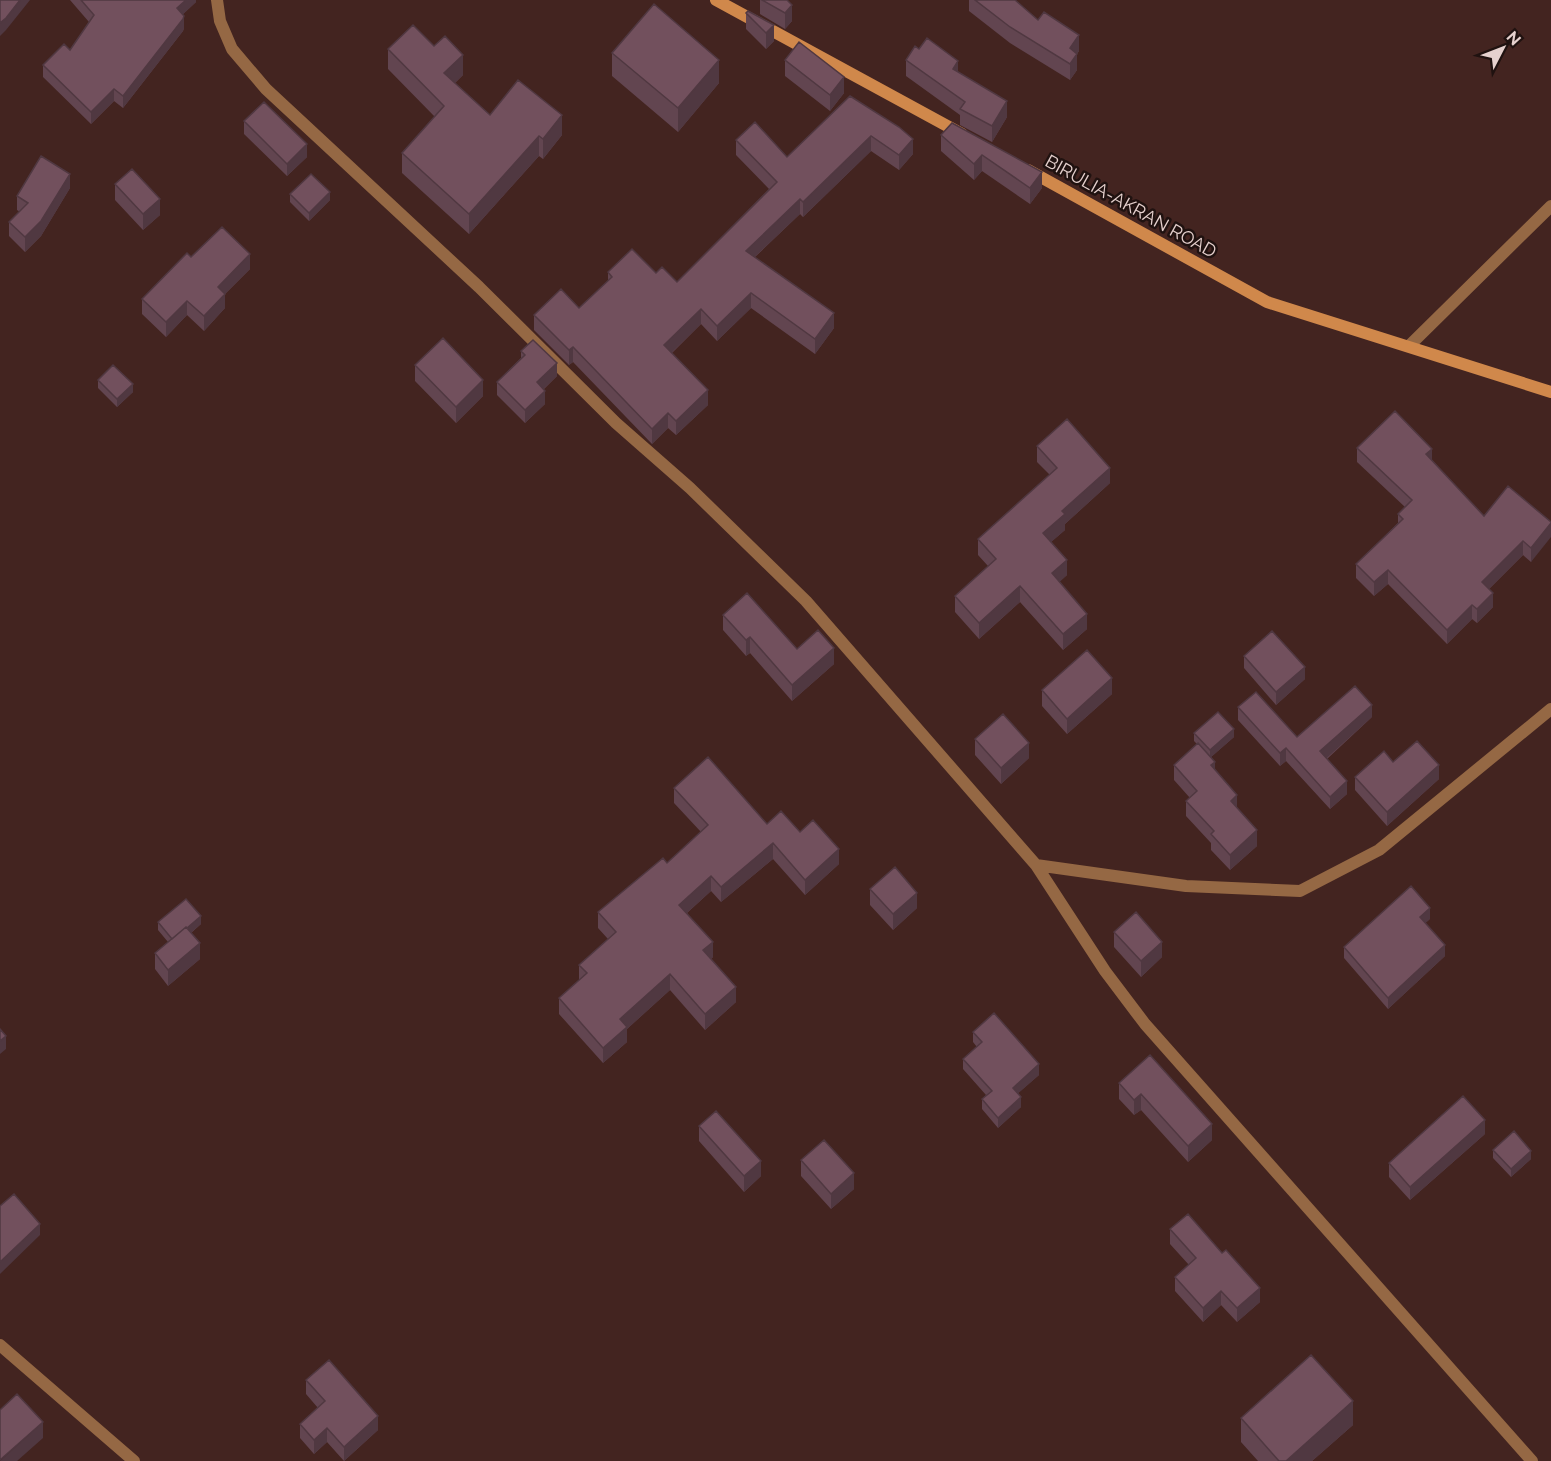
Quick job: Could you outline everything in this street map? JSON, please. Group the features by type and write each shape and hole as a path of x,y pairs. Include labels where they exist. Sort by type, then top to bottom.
{"street":[{"path":"217,0 220,21 232,48 266,89 479,287 616,423 690,488 806,601 1036,865 1105,971 1145,1024 1532,1461"},
{"path":"716,0 970,138"},
{"name":"BIRULIA-AKRAN ROAD","path":"1021,166 1267,302 1410,345 1551,392"},
{"path":"1410,345 1551,206"},
{"path":"1036,865 1186,886 1300,891 1379,850 1551,709"},
{"path":"0,1345 134,1461"}],"building":[{"path":"0,0 20,0 0,23"},
{"path":"81,0 186,0 177,8 184,16 183,19 123,96 114,89 91,112 43,65 64,44 70,50 94,15"},
{"path":"762,0 787,0 792,5 785,13"},
{"path":"975,0 1015,0 1038,20 1044,12 1079,35 1070,48 1077,54 1070,64 1010,27"},
{"path":"654,4 719,60 678,108 612,53"},
{"path":"748,11 774,25 766,33 746,13"},
{"path":"413,25 434,46 445,36 463,55 444,73 490,115 518,80 562,115 543,139 539,136 469,214 402,153 444,106 388,49"},
{"path":"927,38 958,61 953,69 1007,101 992,126 960,109 965,102 906,60 915,46 919,49"},
{"path":"799,42 844,77 830,95 785,60"},
{"path":"850,96 899,127 913,139 899,155 871,136 803,202 800,199 746,251 834,313 815,339 751,293 717,326 701,309 664,345 708,390 676,421 668,413 652,429 573,347 569,350 534,315 561,289 579,308 612,277 608,272 632,249 656,273 662,267 677,282 777,182 736,140 755,122 787,157"},
{"path":"264,102 307,144 287,164 244,121"},
{"path":"952,123 1042,172 1030,188 982,155 974,164 941,135"},
{"path":"41,156 70,174 41,221 25,237 9,222 28,203 17,196"},
{"path":"132,169 160,199 143,214 115,184"},
{"path":"311,174 330,192 309,213 290,194"},
{"path":"222,227 250,254 218,287 225,294 204,316 187,301 166,322 142,299 187,253 191,257"},
{"path":"443,338 483,380 456,407 415,365"},
{"path":"533,340 557,363 537,382 545,391 525,410 497,382 525,355 521,351"},
{"path":"113,365 133,384 117,399 98,380"},
{"path":"1395,411 1432,449 1426,454 1484,516 1508,486 1551,522 1531,548 1523,541 1482,582 1493,593 1477,609 1472,605 1447,630 1388,570 1374,582 1356,564 1403,519 1398,514 1412,500 1357,448"},
{"path":"1067,419 1110,468 1062,511 1065,514 1043,533 1067,560 1052,573 1087,614 1063,634 1020,586 979,623 955,596 996,559 978,539 1057,468 1037,446"},
{"path":"747,593 797,649 818,630 834,648 792,685 750,637 746,640 723,615"},
{"path":"1272,631 1305,667 1276,692 1244,656"},
{"path":"1087,650 1112,678 1067,719 1042,690"},
{"path":"1355,686 1372,705 1320,751 1347,781 1330,797 1286,748 1280,753 1238,707 1256,692 1297,737"},
{"path":"1218,712 1234,729 1210,750 1194,733"},
{"path":"1003,714 1029,743 1001,768 975,739"},
{"path":"1417,741 1439,765 1387,812 1355,777 1384,751 1393,762"},
{"path":"1198,743 1215,762 1211,765 1237,795 1231,801 1257,830 1230,855 1211,834 1214,831 1186,801 1197,791 1174,765"},
{"path":"708,757 767,824 781,811 800,832 813,820 839,849 805,880 773,843 721,887 711,876 679,905 713,942 703,950 736,987 705,1014 670,974 620,1019 627,1027 603,1048 559,998 587,973 579,965 616,932 598,912 663,858 667,863 708,825 674,788"},
{"path":"895,867 917,893 893,914 870,889"},
{"path":"1411,886 1430,908 1420,917 1445,945 1388,998 1344,947"},
{"path":"186,899 201,916 172,939 158,922"},
{"path":"1136,912 1162,942 1141,961 1114,932"},
{"path":"186,927 200,943 168,970 155,953"},
{"path":"994,1013 1039,1064 1013,1088 1021,1097 998,1118 982,1099 992,1091 963,1059 982,1042 973,1032"},
{"path":"0,1029 6,1036 0,1041"},
{"path":"1150,1055 1212,1124 1188,1146 1141,1094 1134,1100 1119,1083"},
{"path":"1463,1096 1485,1120 1410,1187 1389,1163"},
{"path":"716,1111 761,1161 744,1176 699,1126"},
{"path":"1514,1131 1531,1151 1511,1169 1493,1150"},
{"path":"824,1140 854,1173 831,1194 801,1160"},
{"path":"14,1194 40,1224 0,1262 0,1206"},
{"path":"1188,1214 1222,1253 1226,1250 1260,1288 1237,1308 1221,1291 1203,1308 1175,1277 1196,1258 1170,1229"},
{"path":"1311,1355 1353,1401 1286,1461 1279,1461 1241,1418"},
{"path":"329,1360 378,1416 344,1447 327,1428 314,1440 300,1424 325,1401 306,1380"},
{"path":"17,1394 43,1422 0,1460 0,1410"}]}
